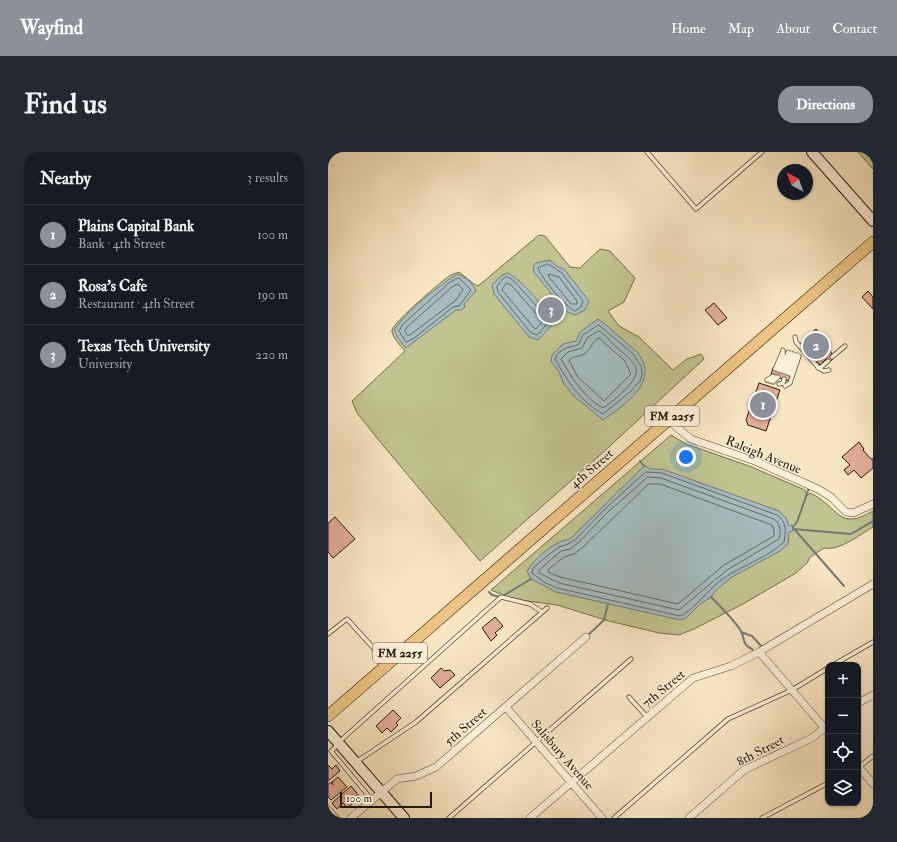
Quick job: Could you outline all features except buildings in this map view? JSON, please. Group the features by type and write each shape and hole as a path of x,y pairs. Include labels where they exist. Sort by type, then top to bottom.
{"main road":[{"name":"4th Street","path":"328,716 873,242"}],"street":[{"path":"812,152 873,221"},
{"name":"Raleigh Avenue","path":"668,420 691,439 755,461 818,489 831,497 846,512 853,514 873,504"},
{"name":"7th Street","path":"530,818 693,678 731,666 759,652 873,584"},
{"name":"5th Street","path":"351,818 397,780 416,776 436,767 586,637"},
{"path":"759,652 825,726"},
{"path":"861,701 873,695"},
{"name":"Salisbury Avenue","path":"506,707 602,818"},
{"name":"8th Street","path":"689,818 744,770 812,738 825,729"},
{"path":"328,731 404,818"},
{"path":"861,770 873,784"},
{"path":"328,810 335,818"}],"lane":[{"path":"647,152 696,209 762,152"},
{"path":"795,337 796,342 822,371 829,370"},
{"path":"832,357 845,346"},
{"path":"782,371 783,350"},
{"path":"782,371 794,354"},
{"path":"782,371 794,354"},
{"path":"776,383 790,383 794,354"},
{"path":"818,367 820,368 828,361"},
{"path":"776,383 780,378"},
{"path":"776,383 780,378"},
{"path":"776,383 780,378"},
{"path":"372,800 330,751 501,597 530,604 542,612"},
{"path":"355,763 416,722 547,608"},
{"path":"328,634 347,618 388,664"},
{"path":"837,662 873,642"},
{"path":"449,818 631,659"},
{"path":"614,818 728,718 792,690 825,670"},
{"path":"629,697 647,717"},
{"path":"861,765 873,756"},
{"path":"762,818 825,785"}],"green space":[{"path":"858,152 873,152 873,169"},
{"path":"539,235 545,236 570,267 580,268 600,249 610,251 635,278 624,302 608,311 619,326 639,337 673,370 687,359 701,354 704,359 598,457 480,561 357,413 352,401 405,351 395,338 392,330 400,319 418,302 451,275 459,272 478,286"},
{"path":"671,435 686,444 749,466 805,490 807,496 810,493 845,518 852,519 861,517 873,511 873,527 843,545 824,548 810,557 807,563 796,573 743,604 679,635 659,633 609,621 557,605 513,599 491,590"}],"water":[{"path":"550,260 556,266 564,269 589,301 585,310 575,315 565,311 534,272 533,267 536,263"},
{"path":"508,273 520,282 534,296 545,310 553,324 538,340 529,337 494,294 492,285 502,275"},
{"path":"458,274 469,281 476,291 464,304 465,307 461,310 456,310 406,348 394,330 406,315 423,299"},
{"path":"598,319 636,351 643,362 645,372 643,381 638,390 622,407 603,420 575,397 564,384 559,372 551,361 552,355 563,344 576,341 580,332"},
{"path":"644,466 651,469 662,469 779,511 786,518 789,526 793,525 793,531 789,532 788,544 780,551 732,577 686,618 680,620 556,592 531,579 527,571 545,551 572,537"}],"waterway":[{"path":"640,461 644,466"},
{"path":"793,527 797,522 809,488"},
{"path":"793,529 851,534 873,521"},
{"path":"795,530 844,586"},
{"path":"489,592 492,595 501,597 531,579"},
{"path":"711,597 738,627 741,631 745,644 752,649 754,653"},
{"path":"587,636 604,620 608,604"},
{"path":"741,632 752,636 763,648"}],"place":[{"name":"Texas Tech University","path":"551,310"},
{"name":"Rosa's Cafe","path":"816,346"},
{"name":"Plains Capital Bank","path":"763,405"}]}
